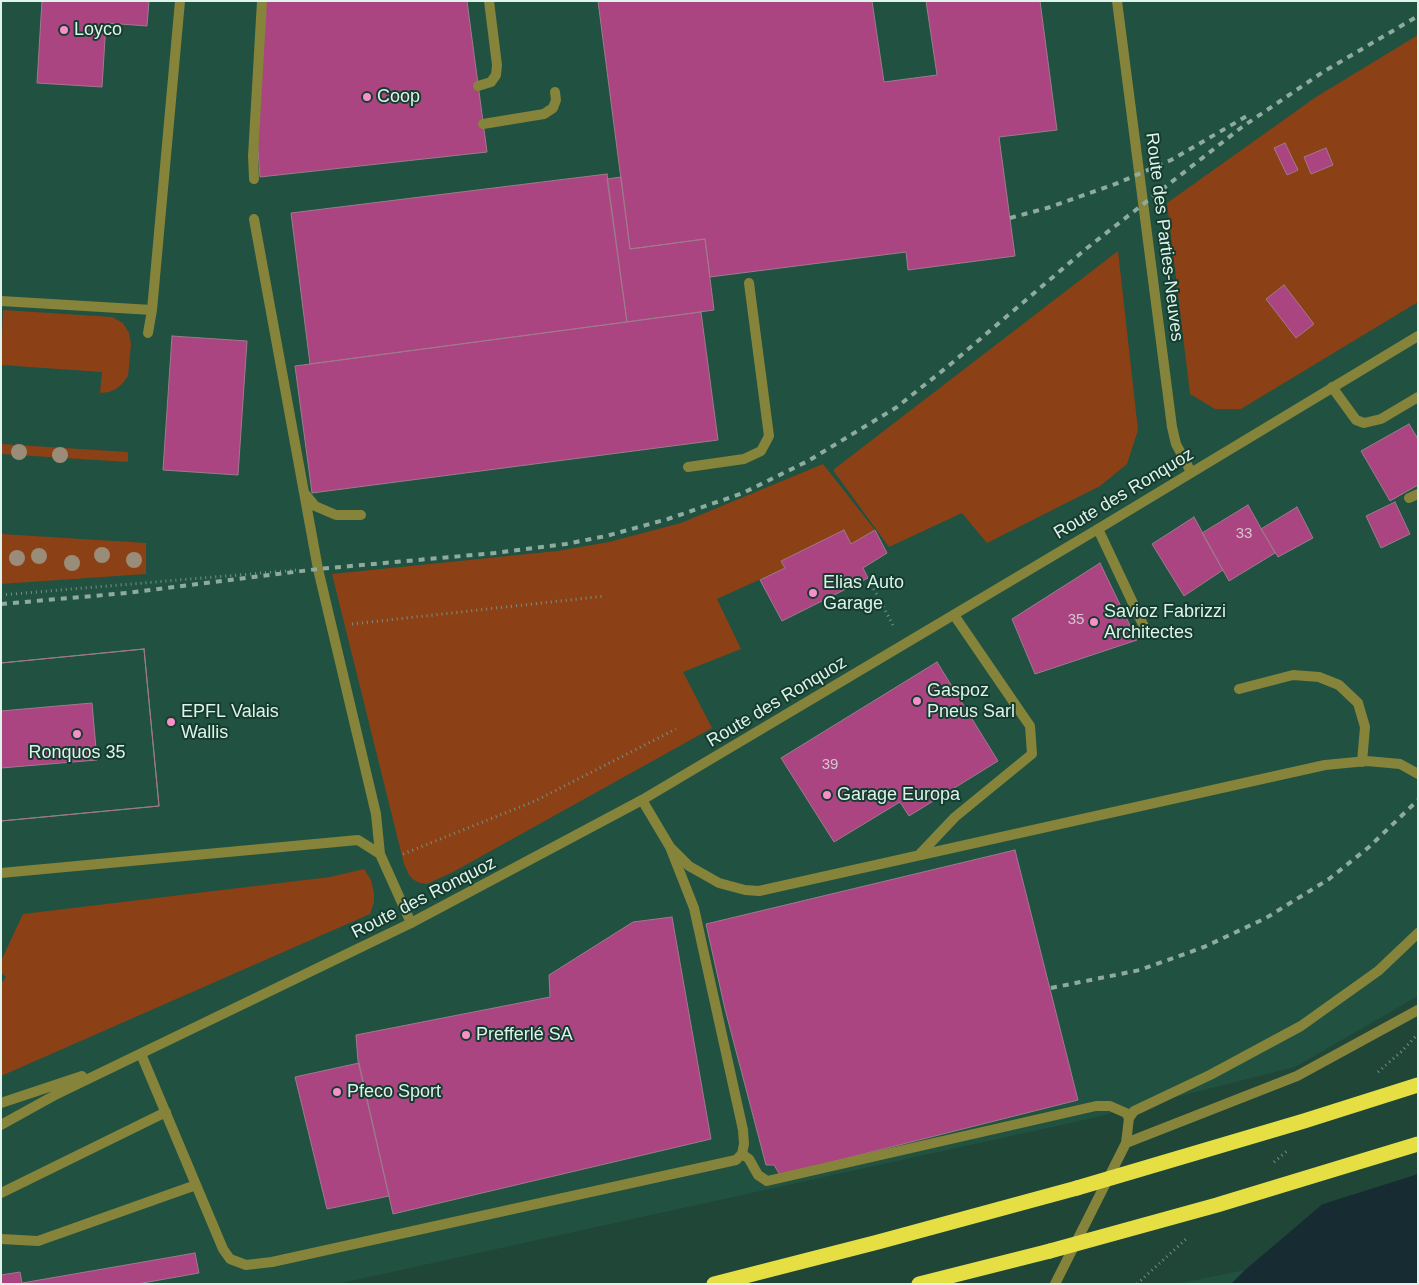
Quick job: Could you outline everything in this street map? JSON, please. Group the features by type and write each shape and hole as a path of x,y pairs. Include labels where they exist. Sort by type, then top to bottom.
{"highway":[{"path":"714,1284 888,1240 1077,1188 1418,1085"},
{"path":"919,1284 1050,1251 1217,1205 1418,1144"}],"street":[{"path":"148,333 152,310 180,1"},
{"path":"254,178 253,156 262,1"},
{"path":"478,86 491,82 496,75 497,65 489,1"},
{"name":"Route des Parties-Neuves","path":"1117,1 1172,427 1176,444 1191,472"},
{"path":"483,124 544,114 553,108 556,100 555,92"},
{"path":"254,219 318,559 376,814 382,858 411,924"},
{"path":"688,467 744,459 761,451 769,436 749,284"},
{"path":"1,301 152,310"},
{"name":"Route des Ronquoz","path":"1,1125 57,1094 411,924 642,800 1418,336"},
{"path":"1332,387 1356,420 1364,423 1381,419 1418,397"},
{"path":"306,494 315,506 336,515 361,515"},
{"path":"1098,529 1147,633"},
{"path":"919,855 955,817 1032,754 1030,726 954,615"},
{"path":"1239,689 1294,675 1319,677 1339,685 1358,704 1365,727 1362,762"},
{"path":"670,847 689,866 719,883 745,890 759,891 1325,765 1362,762 1400,764 1418,774"},
{"path":"137,1056 166,1112 223,1249 230,1259 246,1265 272,1262 736,1160 742,1154 744,1144 742,1130 694,908 670,847 642,800"},
{"path":"1,873 358,840 382,858"},
{"path":"1055,1284 1126,1143 1130,1118 1134,1111 1210,1075 1301,1026 1378,971 1418,933"},
{"path":"1126,1143 1298,1076 1418,1010"},
{"name":"Route des Ronquoz","path":"1,1103 137,1056"},
{"path":"742,1154 749,1159 758,1175 767,1181 1096,1106 1110,1106 1126,1113 1130,1118"},
{"path":"1,1192 166,1112"},
{"path":"1,1239 38,1241 196,1185"}],"path":[{"path":"1,595 305,570 318,559"},
{"path":"869,580 894,627"},
{"path":"332,626 605,596"},
{"path":"382,858 535,801 676,729"},
{"path":"1401,1052 1418,1034"},
{"path":"1137,1284 1170,1252"}],"shaded area":[{"path":"1,1 1418,1 1418,996 1295,1067 1093,1118 337,1284 1,1284"},
{"path":"1418,35 1418,302 1241,409 1215,409 1190,394 1167,203 1316,97"},
{"path":"1118,251 1138,430 1127,464 1100,486 987,543 962,513 889,547 833,470"},
{"path":"3,310 112,317 123,323 129,333 131,344 128,376 116,389 100,393 102,372 1,365"},
{"path":"1,444 128,452 128,462 1,454"},
{"path":"823,464 875,530 851,544 844,530 781,561 785,568 717,599 741,649 683,672 712,728 453,872 427,884 414,880 409,875 404,864 332,574 557,551 609,542 681,523"},
{"path":"1,534 146,543 146,574 1,584"},
{"path":"364,869 371,880 374,893 374,902 370,914 1,1076 1,983 6,977 1,972 1,961 23,914 330,877"},
{"path":"1245,1270 1231,1284 1176,1284"}],"water":[{"path":"1418,1123 1418,1284 1231,1284 1245,1270"}],"pier":[{"path":"1416,1121 1418,1121 1418,1174 1317,1206"}],"building":[{"path":"42,1 149,1 147,26 106,23 102,87 37,83"},
{"name":"Coop","path":"261,1 467,1 487,152 260,177 255,109"},
{"path":"598,1 1040,1 1057,130 999,137 1015,256 908,270 906,252 710,277 705,239 630,249"},
{"path":"872,1 926,1 937,75 884,82"},
{"path":"1285,143 1298,170 1287,175 1274,148"},
{"path":"1326,148 1333,165 1311,174 1304,157"},
{"path":"607,174 627,322 310,364 291,213"},
{"path":"621,177 630,249 705,239 714,310 627,322 607,179"},
{"path":"1284,285 1314,324 1296,338 1266,299"},
{"path":"701,312 718,440 312,493 295,366"},
{"path":"172,336 247,341 238,475 163,470"},
{"path":"1409,424 1418,439 1418,485 1390,501 1361,451"},
{"path":"1395,502 1410,534 1381,548 1366,516"},
{"path":"1248,505 1275,553 1229,581 1202,533"},
{"path":"1297,507 1313,538 1278,557 1261,529"},
{"path":"1194,517 1223,570 1184,596 1152,544"},
{"path":"844,530 851,544 875,530 887,553 863,568 868,578 782,621 760,580 785,568 781,561"},
{"path":"1100,563 1137,640 1035,674 1012,619"},
{"name":"Ronquos 35","path":"144,649 159,806 1,821 1,768 97,760 92,703 1,711 1,663"},
{"name":"Ronquos 35","path":"144,649 159,806 1,821 1,663"},
{"path":"937,662 998,761 909,816 900,802 834,842 781,758"},
{"path":"1015,850 1078,1100 780,1175 774,1165 766,1165 725,1009 706,924"},
{"path":"672,917 711,1139 393,1214 358,1061 356,1035 550,997 549,975 633,922"},
{"path":"359,1063 389,1196 327,1209 295,1077"},
{"path":"195,1253 199,1273 137,1284 1,1284 1,1275 20,1272 22,1283"}],"railway":[{"path":"1,604 127,593 318,569 495,553 566,544 606,536 668,519 743,493 808,461 897,407 952,363 1087,248 1242,127 1323,72 1418,16"},
{"path":"1010,218 1047,208 1118,183 1171,160 1247,116"},
{"path":"1051,988 1140,970 1204,947 1266,918 1329,879 1369,847 1418,800"}],"place":[{"name":"Loyco","path":"64,30"},
{"name":"Coop","path":"367,97"},
{"name":"Elias Auto Garage","path":"813,593"},
{"name":"Savioz Fabrizzi Architectes","path":"1094,622"},
{"name":"Gaspoz Pneus Sarl","path":"917,701"},
{"name":"EPFL Valais Wallis","path":"171,722"},
{"name":"Ronquos 35","path":"77,734"},
{"name":"Garage Europa","path":"827,795"},
{"name":"Prefferlé SA","path":"466,1035"},
{"name":"Pfeco Sport","path":"337,1092"}]}
